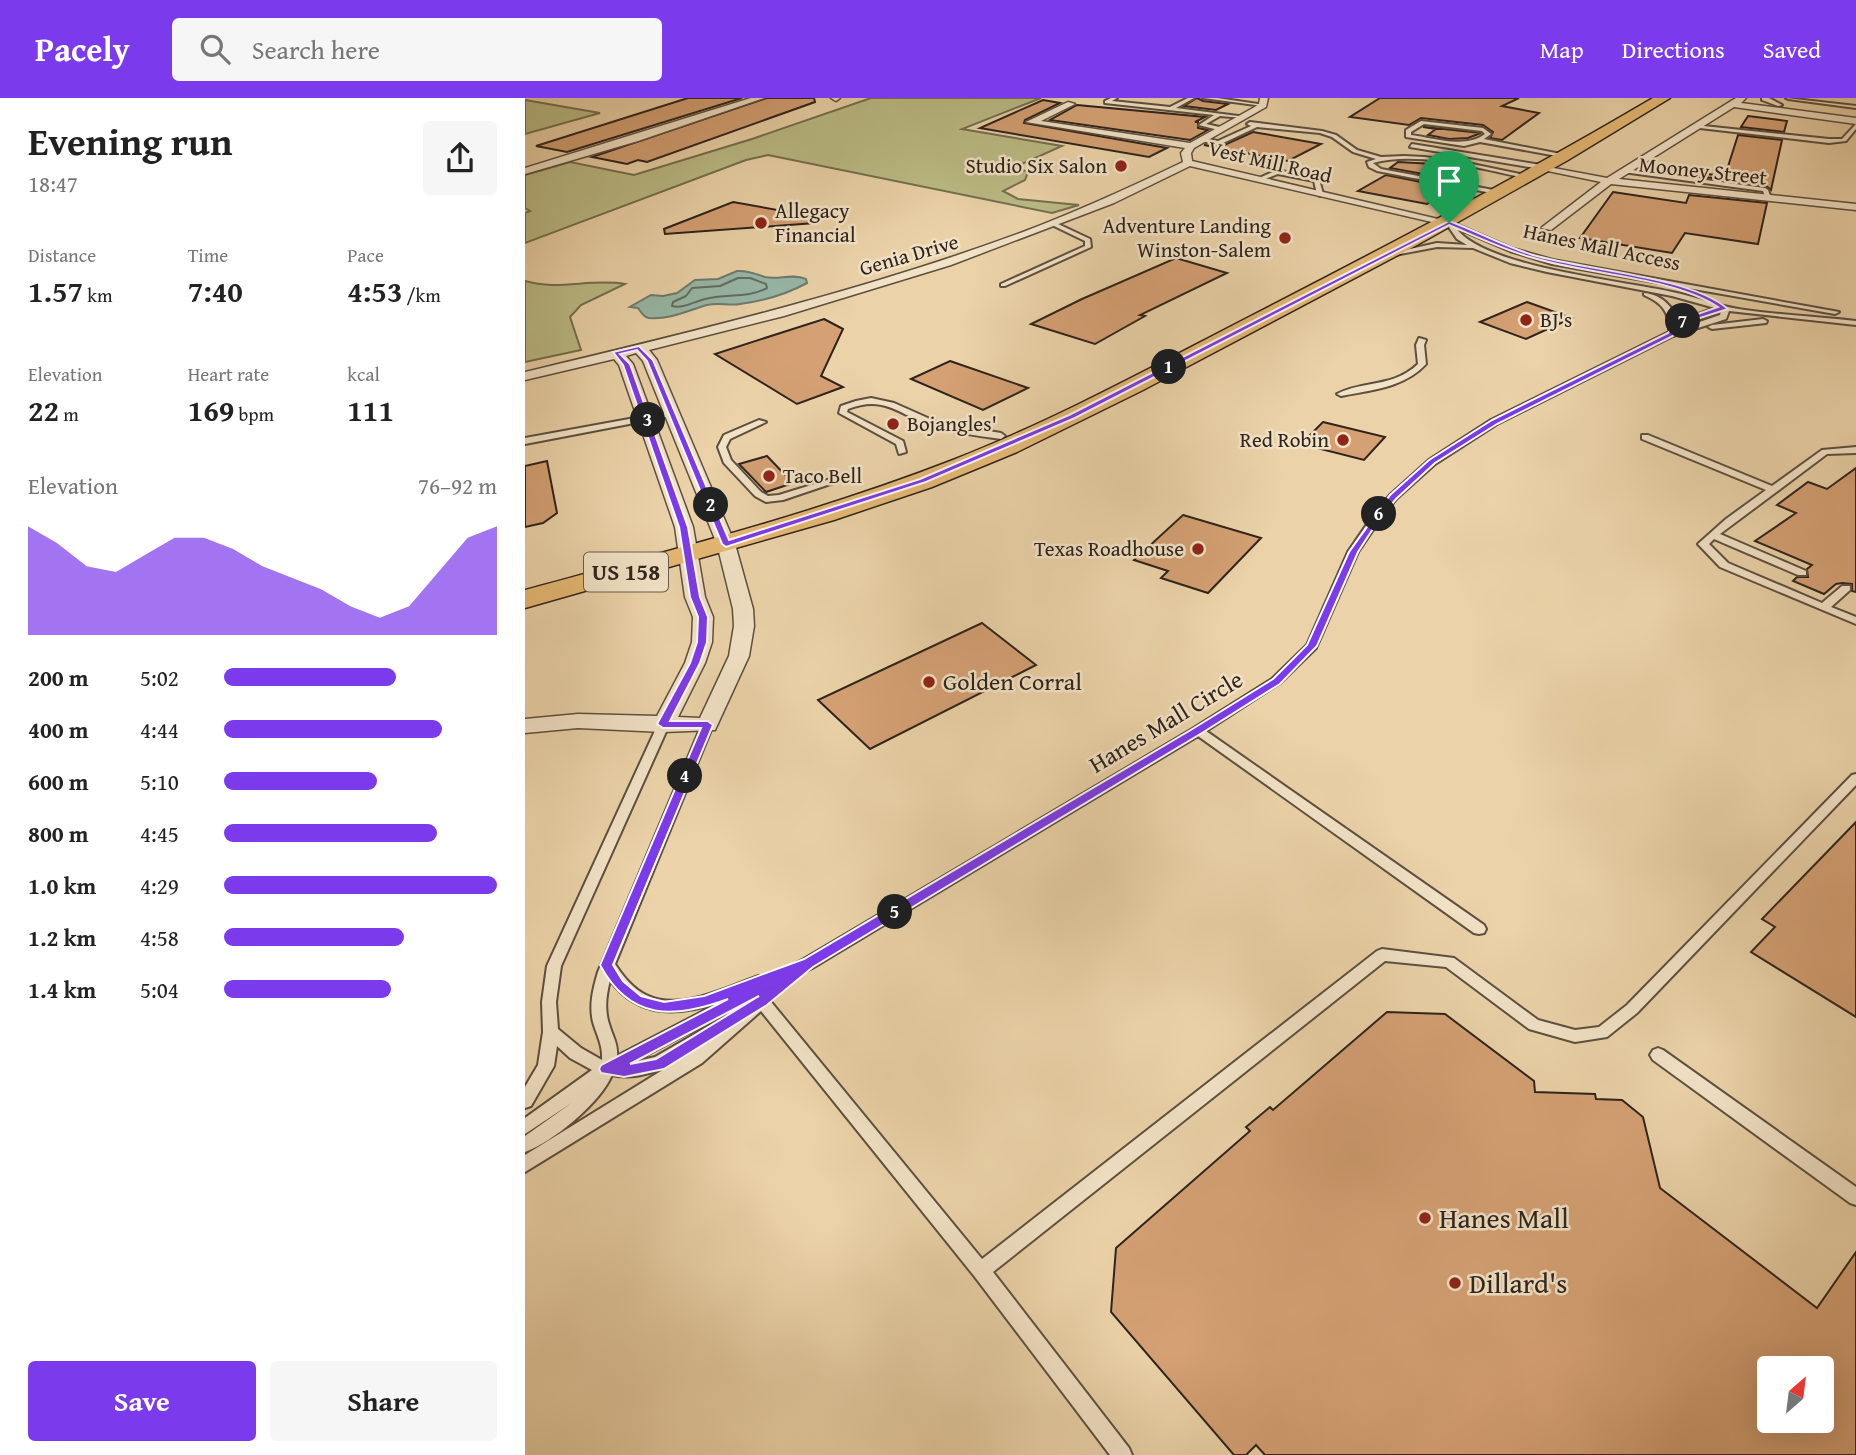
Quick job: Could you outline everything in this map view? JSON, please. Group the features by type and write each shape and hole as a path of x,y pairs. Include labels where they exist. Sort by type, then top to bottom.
{"main road":[{"name":"US 158","path":"525,598 689,555 923,481 1072,417 1449,223 1663,98"}],"street":[{"path":"525,171 760,98"},
{"path":"1547,228 1609,181 1742,98"},
{"name":"Vest Mill Road","path":"1263,102 1240,119 1191,146 1186,156 1189,163 1449,223"},
{"path":"1071,104 1031,122 1191,146"},
{"path":"1731,104 1856,124"},
{"name":"Genia Drive","path":"525,376 826,299 981,253 1056,225 1189,163"},
{"name":"Mooney Street","path":"1547,168 1609,181 1856,207"},
{"path":"525,726 578,721 663,724 708,725 739,656 744,626 743,610 726,544 650,360 628,350 626,364 684,527 695,597 703,617 702,642 663,724"}],"lane":[{"path":"1107,98 1114,98"},
{"path":"1114,98 1107,102 1219,114 1256,125 1288,127 1333,135 1355,151 1379,158 1423,159 1531,177"},
{"path":"1168,110 1192,98"},
{"path":"1205,98 1263,102"},
{"path":"1767,98 1763,99 1780,105"},
{"path":"1789,98 1856,107"},
{"path":"1833,98 1856,100"},
{"path":"1839,113 1856,115"},
{"path":"1219,114 1202,125 1221,129"},
{"path":"1480,140 1488,134 1483,130 1431,123 1423,122 1408,131 1408,136 1464,144 1480,140 1567,156"},
{"path":"1695,127 1844,140 1856,124"},
{"path":"1201,140 1219,143 1256,125"},
{"path":"1796,145 1800,138"},
{"path":"1412,146 1547,168"},
{"path":"1379,158 1370,162 1371,166 1379,170 1502,193"},
{"path":"1625,171 1765,190 1768,198"},
{"name":"Hanes Mall Access","path":"1449,223 1450,228 1467,244 1535,268 1674,295 1724,309"},
{"name":"Hanes Mall Access","path":"1449,223 1532,256 1639,279 1835,312"},
{"path":"1003,285 1088,247 1088,240 1056,225"},
{"path":"1388,255 1437,245 1478,248"},
{"name":"Hanes Mall Circle","path":"525,1127 606,1069 809,963 1198,731 1276,681 1312,646 1353,552 1393,497 1432,461 1494,422 1672,330 1713,322 1726,313 1720,304 1699,295 1639,279"},
{"path":"1627,286 1667,304 1672,313 1672,330"},
{"name":"Hanes Mall Circle","path":"1724,309 1790,306 1856,316"},
{"name":"Hanes Mall Circle","path":"1724,309 1856,323"},
{"name":"Hanes Mall Circle","path":"1672,330 1743,322 1825,319"},
{"path":"1341,394 1402,380 1416,371 1422,364 1422,340"},
{"path":"902,452 900,443 843,414 844,408 873,399 889,402 933,425 1001,436"},
{"path":"525,441 673,413"},
{"path":"762,422 727,437 722,447 727,461 761,497 775,499 847,477"},
{"path":"1645,437 1772,489"},
{"path":"1856,450 1825,452 1772,489 1703,544 1724,565 1856,621"},
{"path":"1713,536 1802,573"},
{"path":"1824,607 1846,588"},
{"path":"525,1101 546,1066 551,1032 549,1002 554,966 663,724"},
{"path":"525,1145 584,1104 606,1069 610,1050 600,1021 597,1000 607,965 708,725"},
{"path":"1198,731 1479,929"},
{"path":"981,1271 1382,955 1448,962 1534,1026 1575,1037 1602,1033 1632,1009 1856,778"},
{"path":"607,965 618,984 637,1000 664,1007 705,1002 809,963"},
{"path":"525,1164 697,1058 809,963"},
{"path":"551,1032 573,1054 606,1069 624,1071 659,1065 762,1001"},
{"path":"762,1001 981,1271 1122,1455"},
{"path":"1658,1055 1856,1198"}],"green space":[{"path":"871,98 1041,98 962,129 1062,146 1015,167 1028,172 1025,180 1003,191 1018,199 1079,205 1052,213 768,155 746,160 525,243 525,213 530,211 525,208 525,175 570,162 634,175 752,139"},
{"path":"525,100 600,113 525,134"},
{"path":"525,281 550,285 600,282 625,284 581,305 570,317 581,350 525,362"}],"water":[{"path":"737,271 770,278 801,277 806,279 807,283 766,299 736,304 711,304 664,318 647,317 638,308 630,307 651,295 677,293 695,280 718,279"}],"building":[{"path":"688,98 742,98 567,152 536,146"},
{"path":"767,98 814,98 815,102 647,162 638,160 627,164 592,157"},
{"path":"1197,98 1228,104 1216,110 1184,106"},
{"path":"1380,98 1519,98 1502,106 1539,113 1502,140 1490,138 1493,132 1483,125 1421,118 1409,125 1350,117"},
{"path":"1043,100 1060,103 1025,120 1024,123 1167,148 1149,157 980,128"},
{"path":"1077,105 1205,117 1195,122 1198,122 1198,128 1208,130 1190,140 1050,120"},
{"path":"1748,116 1787,121 1784,132 1741,127"},
{"path":"1423,127 1481,133 1468,138 1449,139 1428,135 1436,129"},
{"path":"1253,132 1321,144 1288,161 1204,145 1220,147"},
{"path":"1738,135 1782,140 1771,190 1765,185 1696,176 1698,173 1725,176"},
{"path":"1398,162 1452,165 1464,168 1458,172 1471,174 1461,181 1390,168"},
{"path":"1386,175 1451,188 1427,204 1358,191"},
{"path":"1613,192 1686,203 1689,195 1767,203 1758,244 1685,233 1672,253 1580,238"},
{"path":"733,202 816,217 815,223 665,234 664,229"},
{"path":"1176,258 1227,273 1140,315 1145,316 1095,344 1031,324 1082,299"},
{"name":"BJ's","path":"1527,302 1572,318 1526,339 1480,322"},
{"path":"824,319 843,329 821,376 843,387 797,404 715,354"},
{"path":"950,361 1028,388 983,410 911,379"},
{"name":"Red Robin","path":"1323,422 1385,437 1364,460 1301,444"},
{"name":"Taco Bell","path":"767,456 793,483 766,492 739,464"},
{"path":"547,461 557,513 543,523 525,527 525,466"},
{"path":"1856,468 1856,592 1852,591 1852,584 1842,583 1836,584 1824,594 1793,581 1797,577 1808,577 1807,569 1812,565 1755,541 1796,513 1777,505 1808,482 1827,489"},
{"name":"Texas Roadhouse","path":"1183,515 1261,538 1208,593 1161,578 1168,571 1134,560"},
{"name":"Golden Corral","path":"982,623 1036,665 870,749 818,700"},
{"path":"1856,822 1856,1017 1751,952 1775,927 1762,919"},
{"name":"Hanes Mall","path":"1387,1012 1445,1014 1534,1081 1535,1092 1595,1094 1596,1099 1622,1100 1643,1117 1660,1188 1817,1308 1856,1252 1856,1455 1265,1455 1256,1445 1246,1455 1234,1455 1111,1312 1116,1248 1250,1131 1246,1127 1270,1107 1273,1110"}],"place":[{"name":"Studio Six Salon","path":"1121,166"},
{"name":"Allegacy Financial","path":"761,223"},
{"name":"Adventure Landing Winston-Salem","path":"1285,238"},
{"name":"BJ's","path":"1526,320"},
{"name":"Bojangles'","path":"893,424"},
{"name":"Red Robin","path":"1343,440"},
{"name":"Taco Bell","path":"769,476"},
{"name":"Texas Roadhouse","path":"1198,549"},
{"name":"Golden Corral","path":"929,682"},
{"name":"Hanes Mall","path":"1425,1218"},
{"name":"Dillard's","path":"1455,1283"}],"route":[{"path":"1449,223 1072,417 923,481 726,544 650,360 639,348 615,353 626,364 684,527 695,597 703,617 702,642 695,663 663,724 708,725 619,930 607,965 618,984 637,1000 664,1007 705,1002 809,963 606,1069 624,1071 659,1065 762,1001 809,963 1237,708 1276,681 1312,646 1353,552 1393,497 1432,461 1494,422 1670,334 1679,323 1713,309 1724,309 1710,299 1668,286 1552,262 1512,250 1449,223"}]}
